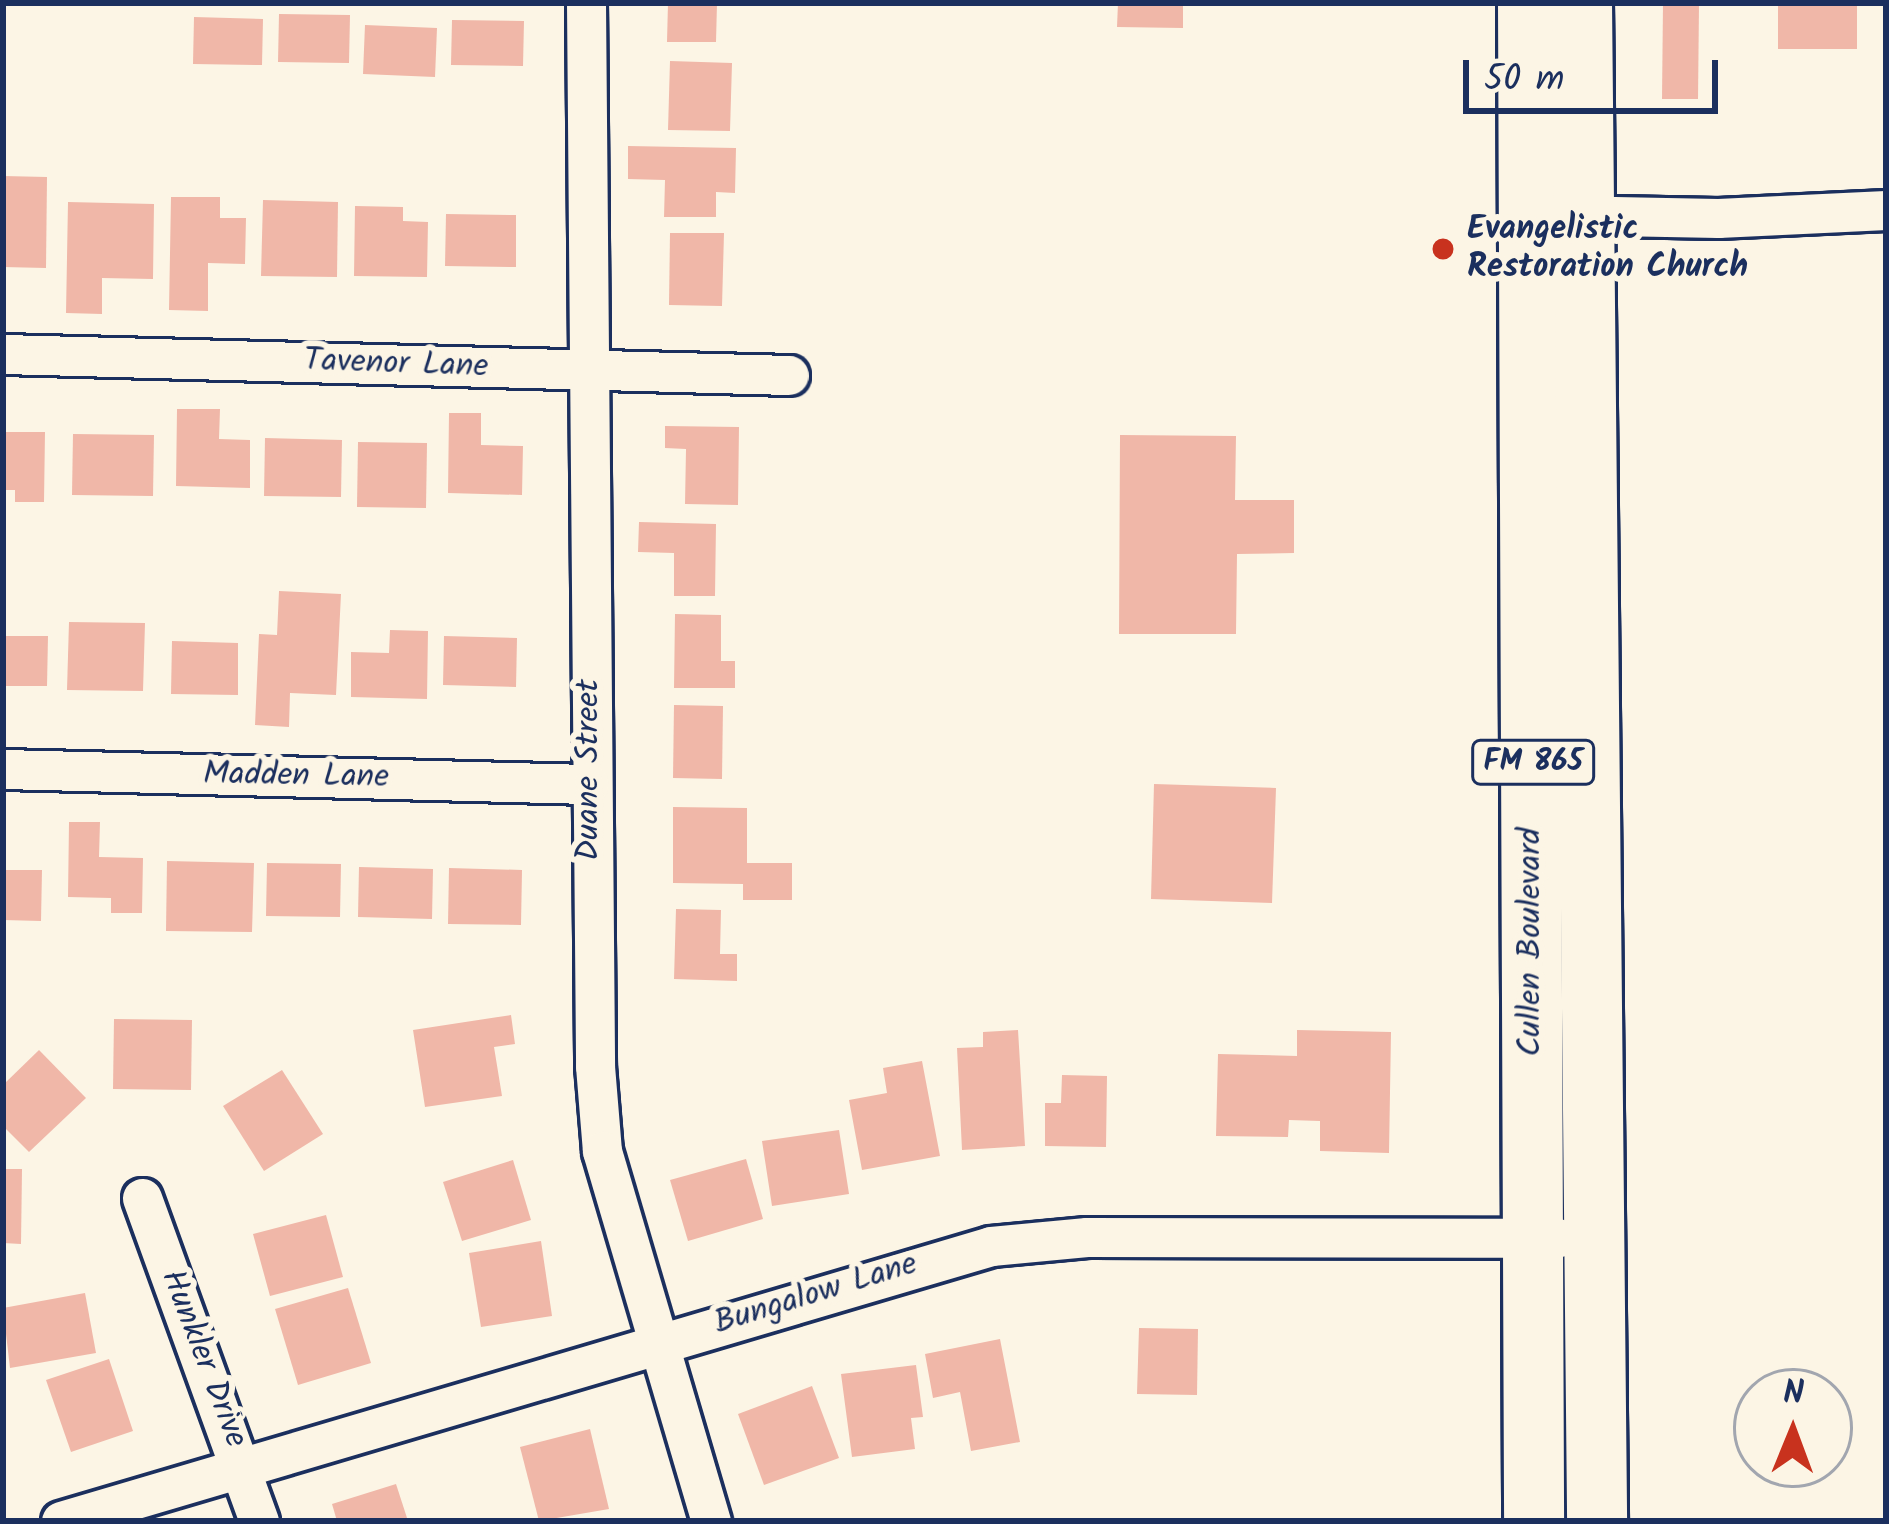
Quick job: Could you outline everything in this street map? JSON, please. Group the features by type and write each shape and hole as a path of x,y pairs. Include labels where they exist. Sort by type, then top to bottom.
{"main road":[{"name":"Cullen Boulevard","path":"1528,3 1526,215 1597,1238 1597,1521"},
{"name":"Cullen Boulevard","path":"1534,1521 1534,1238 1586,215 1582,3"}],"street":[{"name":"Duane Street","path":"586,3 592,371 589,784 595,1066 602,1151 711,1521"},
{"path":"1526,215 1832,217 1886,209"},
{"name":"Tavenor Lane","path":"3,354 789,376"},
{"name":"Madden Lane","path":"3,769 589,784"},
{"name":"Hunkler Drive","path":"142,1198 259,1521"},
{"name":"Bungalow Lane","path":"61,1521 942,1256 1042,1239 1597,1238"}],"building":[{"path":"668,3 717,3 716,42 667,42"},
{"path":"1118,3 1183,3 1183,28 1117,27"},
{"path":"1663,3 1699,3 1698,99 1662,99"},
{"path":"1778,3 1857,3 1857,49 1778,49"},
{"path":"279,14 350,15 349,63 278,62"},
{"path":"194,17 263,19 262,65 193,64"},
{"path":"452,20 524,21 523,66 451,65"},
{"path":"365,25 437,28 435,77 363,74"},
{"path":"670,61 732,63 730,131 668,130"},
{"path":"628,146 736,148 735,193 716,192 716,217 664,217 665,180 628,179"},
{"path":"3,176 47,177 46,268 3,267"},
{"path":"171,197 220,197 220,218 246,218 245,264 208,263 208,311 169,310"},
{"path":"263,200 338,202 337,277 261,276"},
{"path":"68,202 154,204 153,279 102,278 102,314 66,313"},
{"path":"355,206 403,207 403,221 428,222 427,277 354,276"},
{"path":"446,214 516,215 516,267 445,266"},
{"path":"670,233 724,233 722,306 669,305"},
{"path":"177,409 220,409 219,439 250,440 250,488 176,486"},
{"path":"449,413 481,413 481,445 523,446 522,495 448,493"},
{"path":"665,426 739,427 738,505 685,504 686,449 665,448"},
{"path":"3,432 45,432 44,502 15,502 15,490 3,490"},
{"path":"73,434 154,435 153,496 72,495"},
{"path":"1120,435 1236,436 1235,500 1294,500 1294,553 1237,554 1236,634 1119,634"},
{"path":"265,438 342,440 341,497 264,496"},
{"path":"358,442 427,443 426,508 357,507"},
{"path":"639,522 716,524 715,596 674,596 674,553 638,552"},
{"path":"279,591 341,594 336,695 290,693 289,727 255,725 259,634 277,635"},
{"path":"675,614 721,615 721,661 735,661 735,688 674,688"},
{"path":"69,622 145,623 143,691 67,690"},
{"path":"390,630 428,631 427,699 351,697 351,652 389,653"},
{"path":"3,636 48,636 47,686 3,686"},
{"path":"444,636 517,638 516,687 443,685"},
{"path":"172,641 238,643 238,695 171,694"},
{"path":"674,705 723,706 722,779 673,778"},
{"path":"1154,784 1276,788 1272,903 1151,899"},
{"path":"673,807 747,808 747,863 792,863 792,900 743,900 743,884 673,883"},
{"path":"69,822 100,822 99,857 143,858 142,913 111,913 111,898 68,897"},
{"path":"167,861 254,863 252,932 166,931"},
{"path":"267,863 341,864 340,917 266,916"},
{"path":"359,867 433,869 432,919 358,917"},
{"path":"449,868 522,870 521,925 448,924"},
{"path":"3,870 42,870 41,921 3,920"},
{"path":"676,909 721,910 720,954 737,954 737,981 674,979"},
{"path":"511,1015 515,1044 494,1047 502,1096 425,1107 413,1030"},
{"path":"114,1019 192,1020 191,1090 113,1089"},
{"path":"1018,1030 1025,1146 962,1150 957,1048 983,1047 983,1032"},
{"path":"1297,1030 1391,1032 1389,1153 1320,1151 1320,1121 1289,1120 1288,1137 1216,1136 1218,1054 1297,1056"},
{"path":"39,1050 86,1098 29,1152 3,1126 3,1085"},
{"path":"922,1061 940,1156 862,1170 849,1100 887,1093 883,1068"},
{"path":"282,1070 323,1134 264,1171 223,1106"},
{"path":"1062,1075 1107,1076 1106,1147 1045,1146 1045,1103 1061,1103"},
{"path":"839,1130 849,1194 772,1206 762,1141"},
{"path":"746,1159 763,1219 688,1241 670,1180"},
{"path":"513,1160 531,1220 462,1241 443,1182"},
{"path":"3,1169 22,1169 21,1244 3,1243"},
{"path":"326,1215 343,1277 270,1296 253,1234"},
{"path":"541,1241 552,1316 481,1327 469,1253"},
{"path":"348,1288 371,1363 298,1385 275,1309"},
{"path":"85,1293 96,1353 10,1368 3,1308"},
{"path":"1139,1328 1198,1329 1197,1395 1137,1394"},
{"path":"1000,1339 1020,1442 971,1451 960,1392 933,1398 925,1354"},
{"path":"109,1359 133,1431 71,1452 46,1380"},
{"path":"916,1365 923,1417 911,1418 915,1449 852,1457 841,1374"},
{"path":"812,1386 839,1458 764,1485 738,1414"},
{"path":"590,1429 609,1509 539,1521 520,1447"},
{"path":"396,1484 408,1521 337,1521 332,1504"}],"place":[{"name":"Evangelistic Restoration Church","path":"1443,249"}]}
